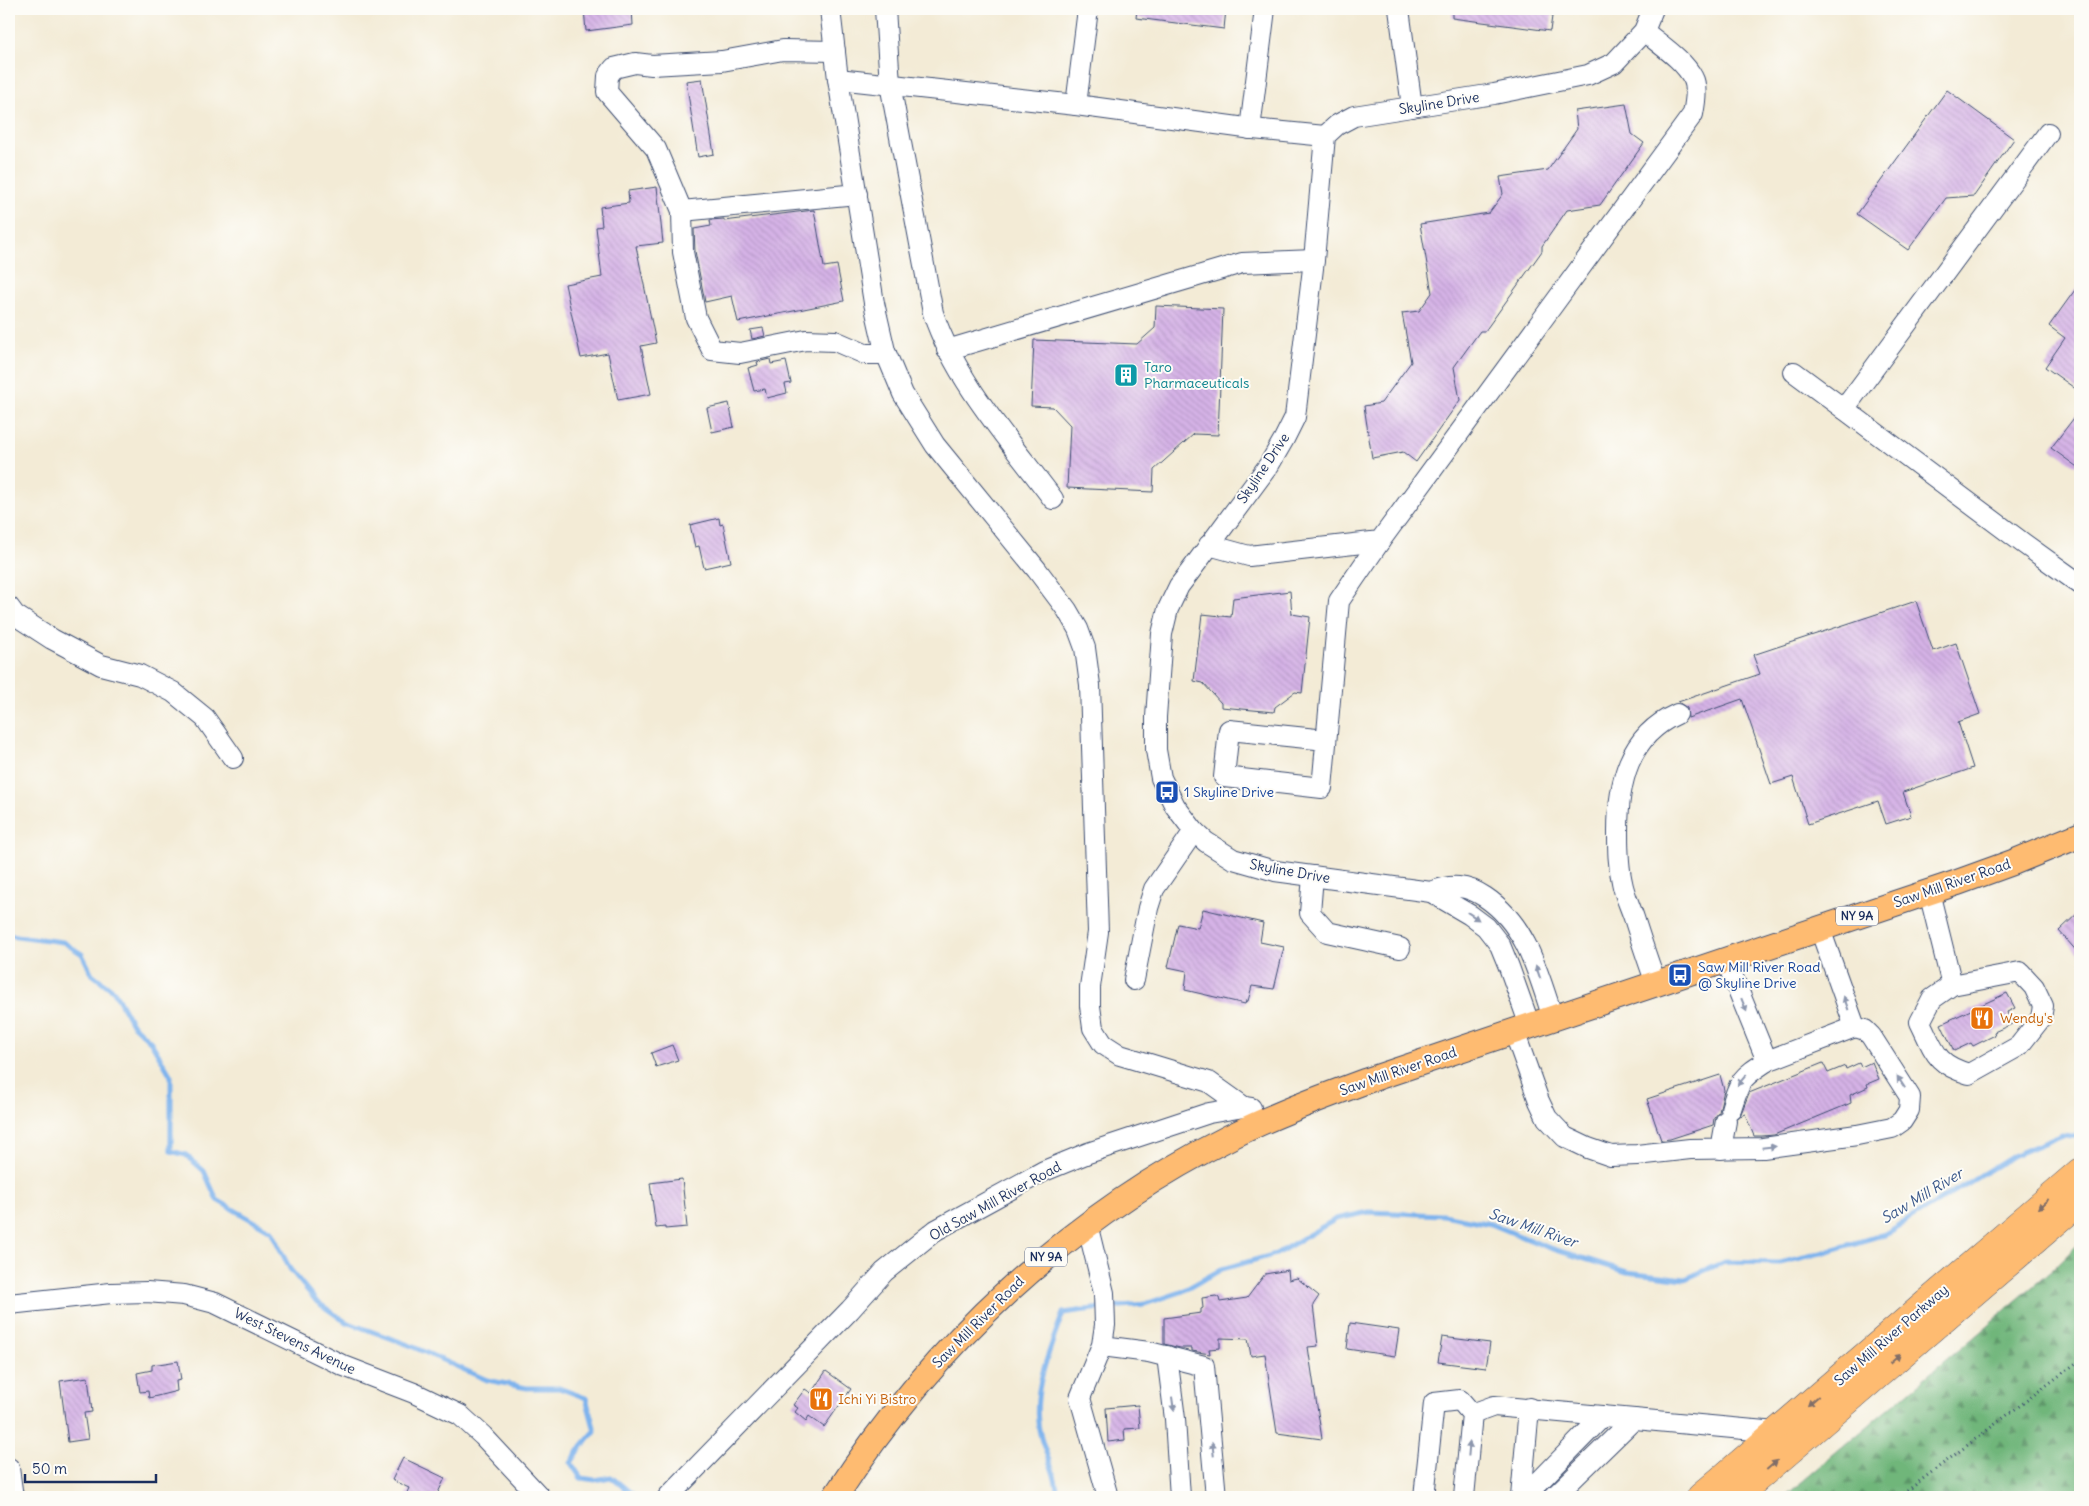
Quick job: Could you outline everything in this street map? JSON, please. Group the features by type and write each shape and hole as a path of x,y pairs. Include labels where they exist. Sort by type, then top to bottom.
{"highway":[{"name":"Saw Mill River Parkway","path":"1701,1497 2080,1172"},
{"name":"Saw Mill River Parkway","path":"1735,1497 2080,1201"}],"main road":[{"name":"Saw Mill River Road","path":"835,1497 865,1453 906,1399 964,1332 1015,1284 1087,1224 1128,1195 1168,1170 1230,1137 1265,1120 1366,1081 1929,892 2014,862 2080,835"}],"street":[{"path":"830,9 838,79 874,303 886,354 902,394 935,445 1037,570 1067,610 1078,629 1085,648 1090,685 1098,932 1090,987 1093,1028 1103,1044 1120,1055 1209,1082 1244,1106 1252,1108 1265,1120"},
{"path":"885,9 890,84 933,313 947,350 963,378 1053,499"},
{"path":"1076,105 1088,9"},
{"path":"1250,129 1266,9"},
{"path":"1399,9 1412,107"},
{"name":"Skyline Drive","path":"1653,9 1644,31 1614,63 1588,75 1494,94 1354,116 1337,125 1325,136 1314,260 1295,417 1269,465 1179,586 1168,609 1162,634 1156,717 1156,750 1161,778 1175,806 1194,831 1219,852 1240,862 1275,871 1431,892 1479,920 1494,936 1510,967 1539,1101 1547,1118 1565,1137 1588,1148 1612,1156 1763,1148 1857,1136 1892,1128 1902,1121 1909,1110 1910,1097 1871,1036 1865,1030 1855,1027"},
{"path":"1326,740 1229,730 1224,777 1322,788 1339,601 1380,541 1693,114 1695,102 1694,80 1674,57 1644,31"},
{"path":"835,51 783,50 722,61 635,63 614,68 608,76 606,92 656,149 682,210 683,252 696,318 712,350 740,353 806,340 835,341 865,354 886,354"},
{"path":"838,79 1076,105 1250,129 1325,136"},
{"path":"1844,409 2048,133"},
{"path":"682,210 857,194"},
{"path":"947,350 1242,263 1314,260"},
{"path":"1794,372 2080,584"},
{"path":"1209,545 1249,556 1380,541"},
{"path":"9,607 15,614 52,639 101,665 140,675 173,692 205,718 233,758"},
{"path":"1656,984 1622,885 1618,864 1619,814 1623,782 1637,747 1650,731 1664,720 1677,714"},
{"path":"1134,980 1148,908 1154,889 1194,831"},
{"path":"1312,876 1310,913 1327,932 1400,948"},
{"name":"Skyline Drive","path":"1431,892 1448,886 1461,886 1482,895 1502,910 1520,931 1553,1018"},
{"path":"1929,892 1952,986"},
{"path":"1721,1149 1736,1087 1746,1075 1767,1061 1855,1027 1820,929"},
{"path":"1726,960 1767,1061"},
{"path":"2020,972 2034,987 2043,1006 2041,1018 2019,1046 1992,1063 1968,1074 1952,1069 1939,1060 1920,1022 1932,999 1952,986 2020,972"},
{"name":"Old Saw Mill River Road","path":"668,1497 850,1310 884,1272 936,1230 1044,1171 1088,1153 1209,1113 1244,1106"},
{"path":"1087,1224 1104,1293 1105,1325 1102,1346 1080,1398 1108,1497"},
{"name":"West Stevens Avenue","path":"9,1304 111,1293 147,1292 184,1295 216,1303 344,1366 414,1393 460,1415 483,1436 540,1497"},
{"path":"1102,1346 1166,1356 1204,1366 1216,1478 1216,1497"},
{"path":"1166,1356 1175,1419 1180,1497"},
{"path":"1424,1497 1434,1403 1460,1400 1472,1414 1464,1497"},
{"path":"1472,1414 1494,1406 1529,1408 1776,1432"},
{"path":"1523,1497 1529,1408"},
{"path":"1523,1497 1603,1416"},
{"path":"1554,1497 1634,1419"},
{"path":"9,1468 13,1497"}],"path":[{"path":"1899,1497 2080,1360"}],"green space":[{"path":"2080,1242 2080,1497 1784,1497 2051,1271"}],"building":[{"path":"584,9 632,9 633,25 586,31"},
{"path":"1137,9 1226,9 1224,29 1136,18"},
{"path":"1452,9 1553,9 1550,31 1452,18"},
{"path":"702,79 714,154 698,157 686,81"},
{"path":"1947,90 2014,139 1974,196 1946,198 1908,250 1857,214"},
{"path":"1626,104 1632,134 1644,143 1600,205 1567,210 1542,246 1542,251 1485,331 1480,331 1454,367 1460,400 1416,462 1403,452 1372,458 1364,406 1381,403 1411,362 1402,313 1419,311 1432,293 1420,224 1489,213 1503,194 1500,177 1548,170 1577,129 1575,111"},
{"path":"657,187 663,243 636,246 656,343 641,346 651,394 618,400 608,353 581,358 565,284 602,277 596,227 602,226 600,207 629,203 628,191"},
{"path":"814,210 824,267 837,265 844,301 738,322 732,296 705,302 695,251 694,229 711,226 710,220 724,219 724,221"},
{"path":"2080,283 2080,392 2045,367 2065,338 2049,326"},
{"name":"Taro Pharmaceuticals","path":"1156,306 1223,309 1218,435 1194,434 1154,470 1153,492 1067,488 1070,425 1053,407 1031,406 1034,340 1137,344 1155,328"},
{"path":"763,328 765,336 752,339 750,330"},
{"path":"770,359 771,364 786,361 791,383 785,384 787,393 767,398 765,389 754,391 748,368 758,365 757,362"},
{"path":"729,403 734,427 712,432 707,408"},
{"path":"2080,410 2080,469 2051,448"},
{"path":"719,518 720,525 723,524 731,562 704,568 699,546 695,547 690,525"},
{"path":"1290,591 1292,614 1310,617 1302,693 1295,692 1275,707 1274,712 1221,707 1221,703 1203,683 1194,681 1202,614 1231,617 1233,598"},
{"path":"1916,601 1933,651 1956,643 1980,714 1958,722 1973,768 1903,792 1911,816 1886,824 1878,801 1808,824 1793,777 1771,784 1742,699 1688,718 1687,708 1678,702 1760,674 1753,655"},
{"path":"1203,909 1263,923 1260,942 1284,947 1274,989 1252,986 1248,1001 1245,1004 1185,990 1187,971 1168,967 1178,924 1198,928"},
{"path":"2080,911 2080,955 2059,931"},
{"name":"Wendy's","path":"2007,993 2015,1008 2007,1012 2012,1024 1994,1032 1995,1035 1973,1046 1971,1043 1954,1051 1941,1024"},
{"path":"672,1045 678,1060 656,1067 651,1053"},
{"path":"1872,1062 1879,1079 1867,1084 1868,1087 1850,1095 1851,1103 1774,1135 1754,1136 1745,1114 1740,1116 1749,1093 1823,1063 1828,1073 1845,1066 1846,1069 1859,1063 1861,1067"},
{"path":"1720,1075 1724,1090 1719,1112 1714,1118 1713,1125 1670,1139 1661,1140 1647,1099"},
{"path":"682,1179 687,1227 656,1228 650,1183"},
{"path":"1288,1270 1289,1280 1297,1278 1319,1296 1313,1305 1318,1346 1308,1347 1322,1439 1277,1433 1265,1354 1251,1356 1248,1339 1220,1338 1220,1348 1209,1349 1210,1354 1192,1351 1192,1348 1180,1348 1164,1344 1164,1318 1201,1313 1203,1308 1202,1298 1216,1296 1220,1302 1247,1298 1265,1274"},
{"path":"1350,1323 1399,1330 1395,1356 1347,1349"},
{"path":"1442,1337 1490,1343 1486,1368 1438,1362"},
{"path":"178,1361 181,1380 176,1381 177,1391 149,1398 148,1391 140,1392 137,1373 152,1370 152,1365"},
{"name":"Ichi Yi Bistro","path":"826,1371 851,1389 824,1427 809,1416 806,1421 795,1412 798,1408 793,1405 805,1389 811,1393"},
{"path":"88,1377 92,1412 84,1413 88,1439 68,1442 60,1381"},
{"path":"1138,1405 1140,1428 1124,1429 1125,1440 1108,1442 1106,1408"},
{"path":"403,1458 445,1478 436,1497 405,1497 409,1488 392,1480"}],"waterway":[{"path":"9,935 63,942 82,954 92,974 114,991 132,1024 151,1042 171,1076 171,1151 186,1155 204,1171 217,1200 271,1231 290,1269 317,1302 346,1322 409,1345 487,1380 527,1388 559,1388 586,1398 595,1431 571,1463 581,1478 595,1480 611,1477 636,1497"},
{"name":"Saw Mill River","path":"1110,1307 1145,1304 1181,1292 1222,1269 1276,1254 1336,1219 1369,1212 1443,1215 1491,1224 1547,1247 1627,1272 1685,1279 1724,1262 1780,1263 1885,1234 2012,1156 2063,1135 2080,1137"},
{"name":"Saw Mill River","path":"1058,1497 1056,1482 1041,1438 1038,1422 1037,1406 1042,1374 1063,1313 1101,1308"}],"place":[{"name":"Taro Pharmaceuticals","path":"1126,375"},
{"name":"1 Skyline Drive","path":"1167,792"},
{"name":"Saw Mill River Road @ Skyline Drive","path":"1680,975"},
{"name":"Wendy's","path":"1982,1018"},
{"name":"Ichi Yi Bistro","path":"821,1399"}]}
